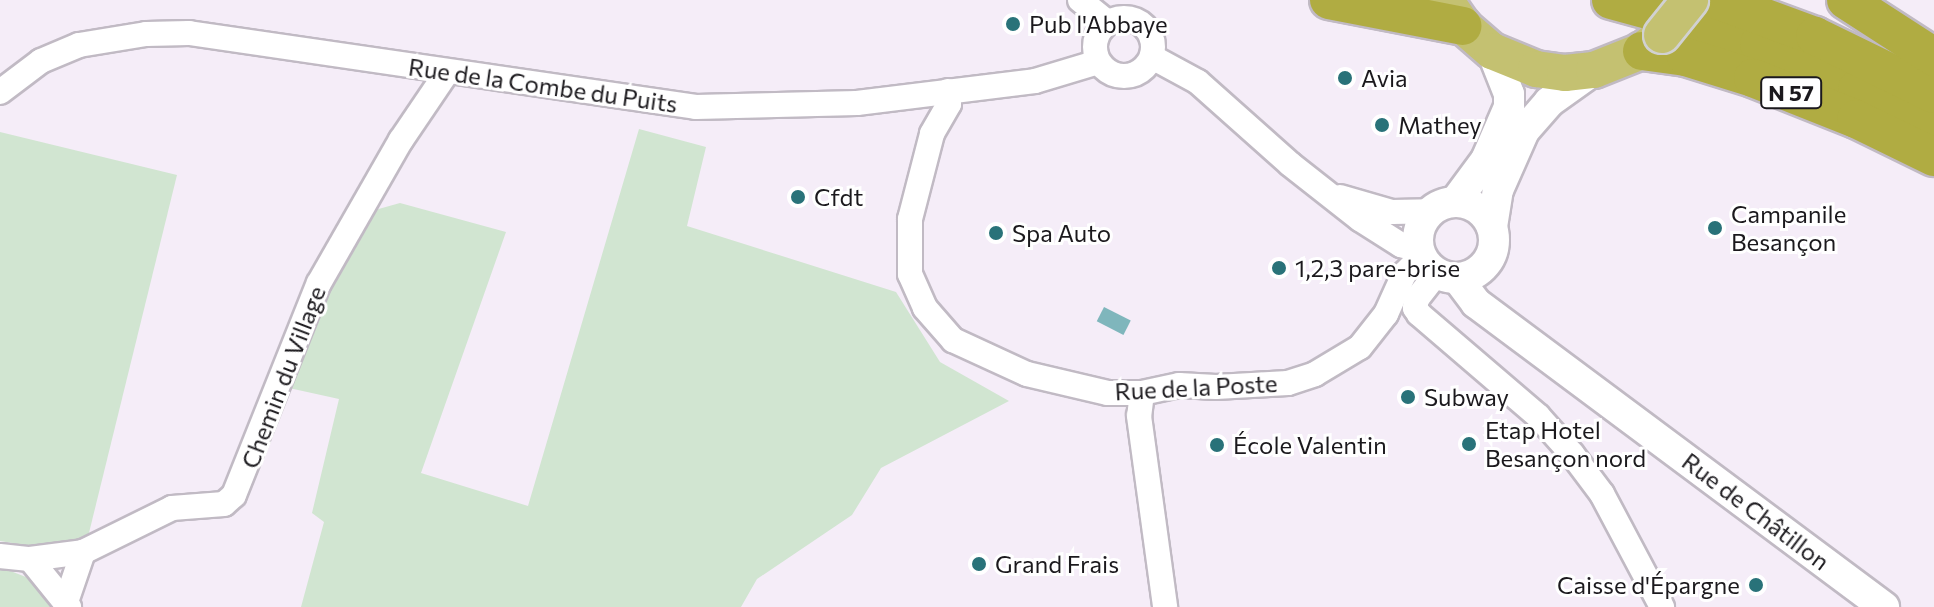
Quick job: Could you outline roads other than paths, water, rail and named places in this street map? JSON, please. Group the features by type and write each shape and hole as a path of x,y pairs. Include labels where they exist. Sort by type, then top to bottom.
{"highway":[{"name":"N 57","path":"1329,0 1454,13"},
{"name":"N 57","path":"1611,0 1714,28 1759,44 1872,96 1934,130"},
{"name":"N 57","path":"1717,0 1815,36 1934,94"},
{"path":"1846,0 1934,57"},
{"name":"N 57","path":"1652,43 1753,78 1856,119 1934,157"}],"main road":[{"name":"N 57","path":"1454,13 1492,51 1536,69 1565,73 1594,70 1652,43 1690,0"}],"street":[{"path":"1080,0 1107,22"},
{"path":"1124,17 1141,23 1152,37 1152,57 1143,69 1127,76 1110,73 1098,62 1096,35 1107,22 1124,17"},
{"name":"Rue de la Combe du Puits","path":"0,92 41,61 79,45 146,34 189,33 696,107 857,103 1035,81 1098,62"},
{"name":"N 57","path":"1443,207 1486,160 1509,107 1509,94 1492,51"},
{"path":"1152,57 1198,82 1290,164 1332,195 1401,245 1434,265 1477,272 1490,257 1494,244 1492,227 1479,210 1443,207 1392,212 1332,195"},
{"name":"N 57","path":"1492,227 1498,190 1524,131 1549,102 1594,70"},
{"name":"Chemin du Village","path":"0,556 30,559 83,552 172,508 224,504 234,495 319,283 372,190 447,72"},
{"name":"Rue de la Poste","path":"948,91 949,104 932,134 910,219 910,274 925,308 953,340 1027,374 1108,393 1142,393 1179,385 1273,384 1315,374 1370,337 1390,307 1404,274 1434,265"},
{"path":"1443,207 1420,229 1434,265 1415,308 1538,416 1572,454 1602,494 1662,607"},
{"name":"Rue de Châtillon","path":"1490,257 1496,288 1514,328"},
{"name":"Rue de Châtillon","path":"1434,265 1476,303 1514,328 1884,607"},
{"path":"1142,393 1139,416 1165,607"},
{"path":"68,605 83,552"},
{"path":"30,559 68,605"}],"water":[{"path":"1104,307 1131,321 1123,335 1097,321"}],"place":[{"name":"Pub l'Abbaye","path":"1013,24"},
{"name":"Avia","path":"1345,78"},
{"name":"Mathey","path":"1382,125"},
{"name":"Cfdt","path":"798,197"},
{"name":"Campanile Besançon","path":"1715,228"},
{"name":"Spa Auto","path":"996,233"},
{"name":"1,2,3 pare-brise","path":"1279,268"},
{"name":"Subway","path":"1408,397"},
{"name":"Etap Hotel Besançon nord","path":"1469,444"},
{"name":"École Valentin","path":"1217,445"},
{"name":"Grand Frais","path":"979,564"},
{"name":"Caisse d'Épargne","path":"1756,585"}]}
